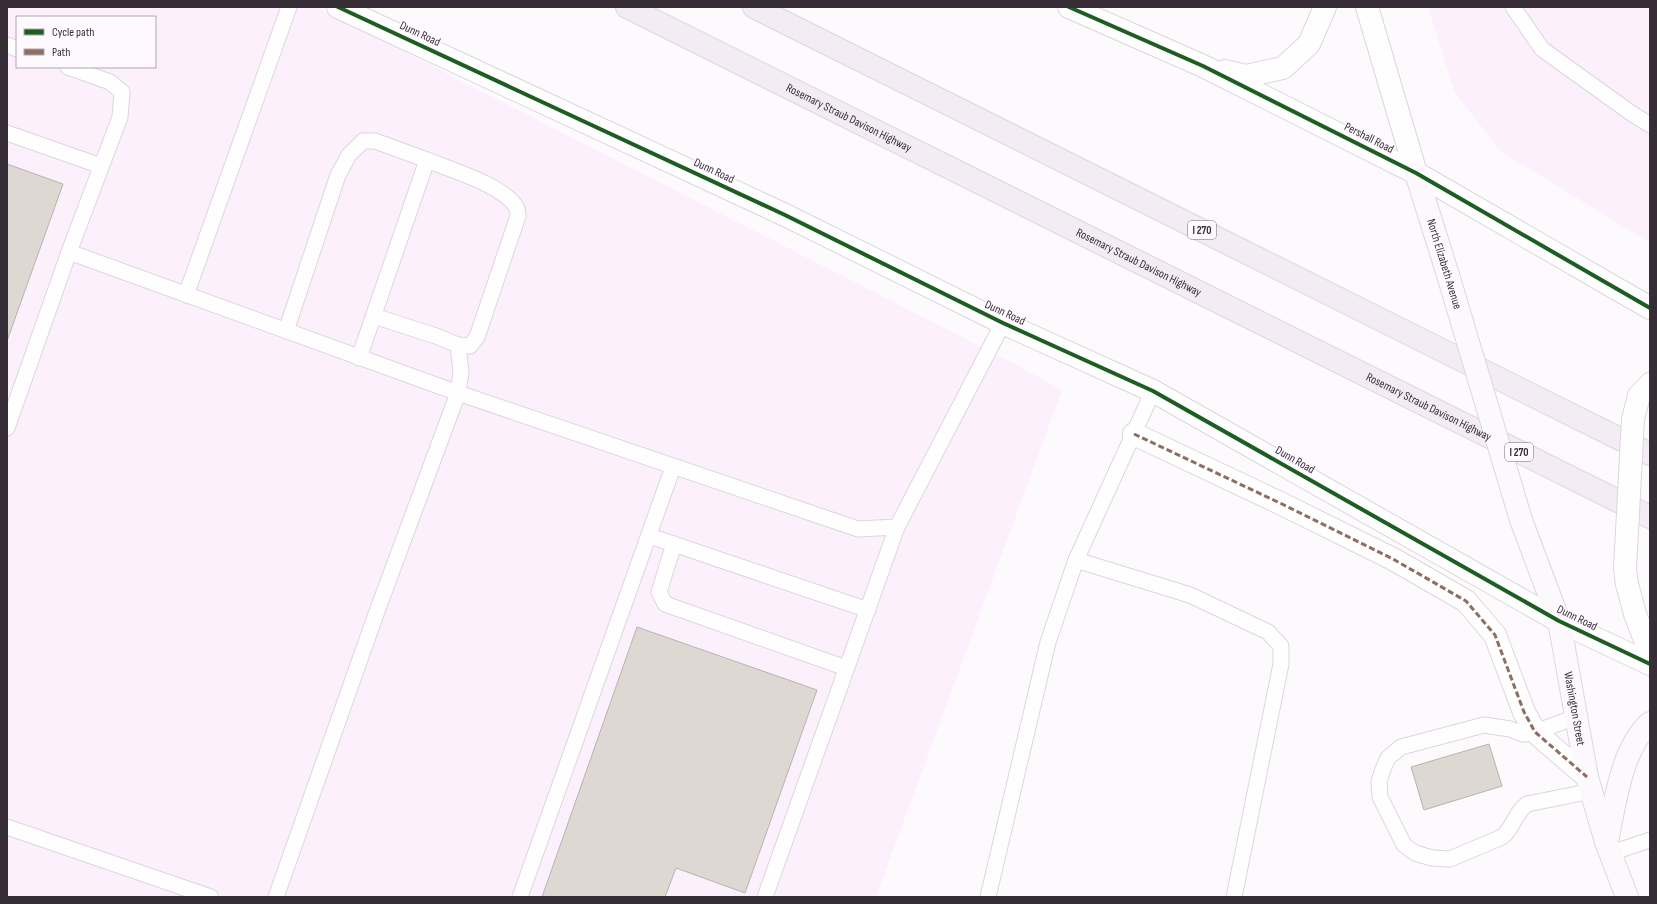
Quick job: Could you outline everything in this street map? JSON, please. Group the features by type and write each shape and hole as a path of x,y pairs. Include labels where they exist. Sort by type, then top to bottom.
{"highway":[{"name":"Rosemary Straub Davison Highway","path":"627,7 1650,517"},
{"name":"I 270","path":"754,7 1650,454"}],"main road":[{"name":"North Elizabeth Avenue","path":"1416,173 1521,520"},
{"name":"Washington Street","path":"1521,520 1559,621 1576,717 1590,784 1609,848 1626,897"},
{"path":"1609,848 1620,781 1629,755 1641,731 1650,723"}],"street":[{"name":"Dunn Road","path":"338,7 785,216 1003,323 1153,391 1559,621 1650,664"},
{"name":"Pershall Road","path":"1069,7 1202,66 1416,173 1650,308"},
{"path":"1202,66 1246,76 1283,68 1309,44 1325,7"},
{"name":"North Elizabeth Avenue","path":"1366,7 1416,173"},
{"path":"1645,390 1633,419 1625,569 1627,584 1635,614 1650,652"},
{"path":"1134,434 1282,504 1393,559 1466,601 1495,635 1524,712 1535,732 1590,784"}],"lane":[{"path":"186,295 289,7"},
{"path":"1513,7 1542,49 1631,114 1650,125"},
{"path":"7,428 69,252 120,117 122,92 110,82 71,68"},
{"path":"7,133 101,166"},
{"path":"286,331 338,175 349,155 363,141 375,141 479,181 502,193 516,207 518,216 477,337 470,346 458,345 374,316"},
{"path":"360,358 427,160"},
{"path":"69,252 458,393 858,529 897,527"},
{"path":"765,897 897,527 1003,323"},
{"path":"276,897 376,614 458,393 461,372 458,345"},
{"path":"988,897 1048,642 1076,560 1153,391"},
{"path":"520,897 650,536 673,466"},
{"path":"650,536 868,610"},
{"path":"674,544 659,592 665,604 846,668"},
{"path":"1076,560 1190,595 1268,632 1281,646 1281,664 1234,897"},
{"path":"1576,717 1535,732 1523,734 1503,728 1484,725 1422,740 1401,747 1388,758 1383,769 1379,782 1380,797 1404,845 1416,853 1432,858 1450,859 1508,833 1515,817 1527,804 1590,784"},
{"path":"7,827 211,897"},
{"path":"1609,848 1650,840"}],"shaded area":[{"path":"7,7 317,7 1013,363 1062,390 876,897 7,897"},
{"path":"1428,7 1650,7 1650,243 1500,151 1454,91"}],"building":[{"path":"7,164 63,184 7,341"},
{"path":"637,627 817,690 745,893 676,868 665,897 542,897"},
{"path":"1489,744 1502,786 1424,810 1411,767"}],"marked path":[{"path":"1134,434 1282,504 1393,559 1466,601 1495,635 1524,712 1535,732 1587,777"}],"cycle path":[{"path":"338,7 785,215 1003,323 1153,391 1559,621 1650,664"},
{"path":"1069,7 1203,66 1416,173 1650,308"}]}
